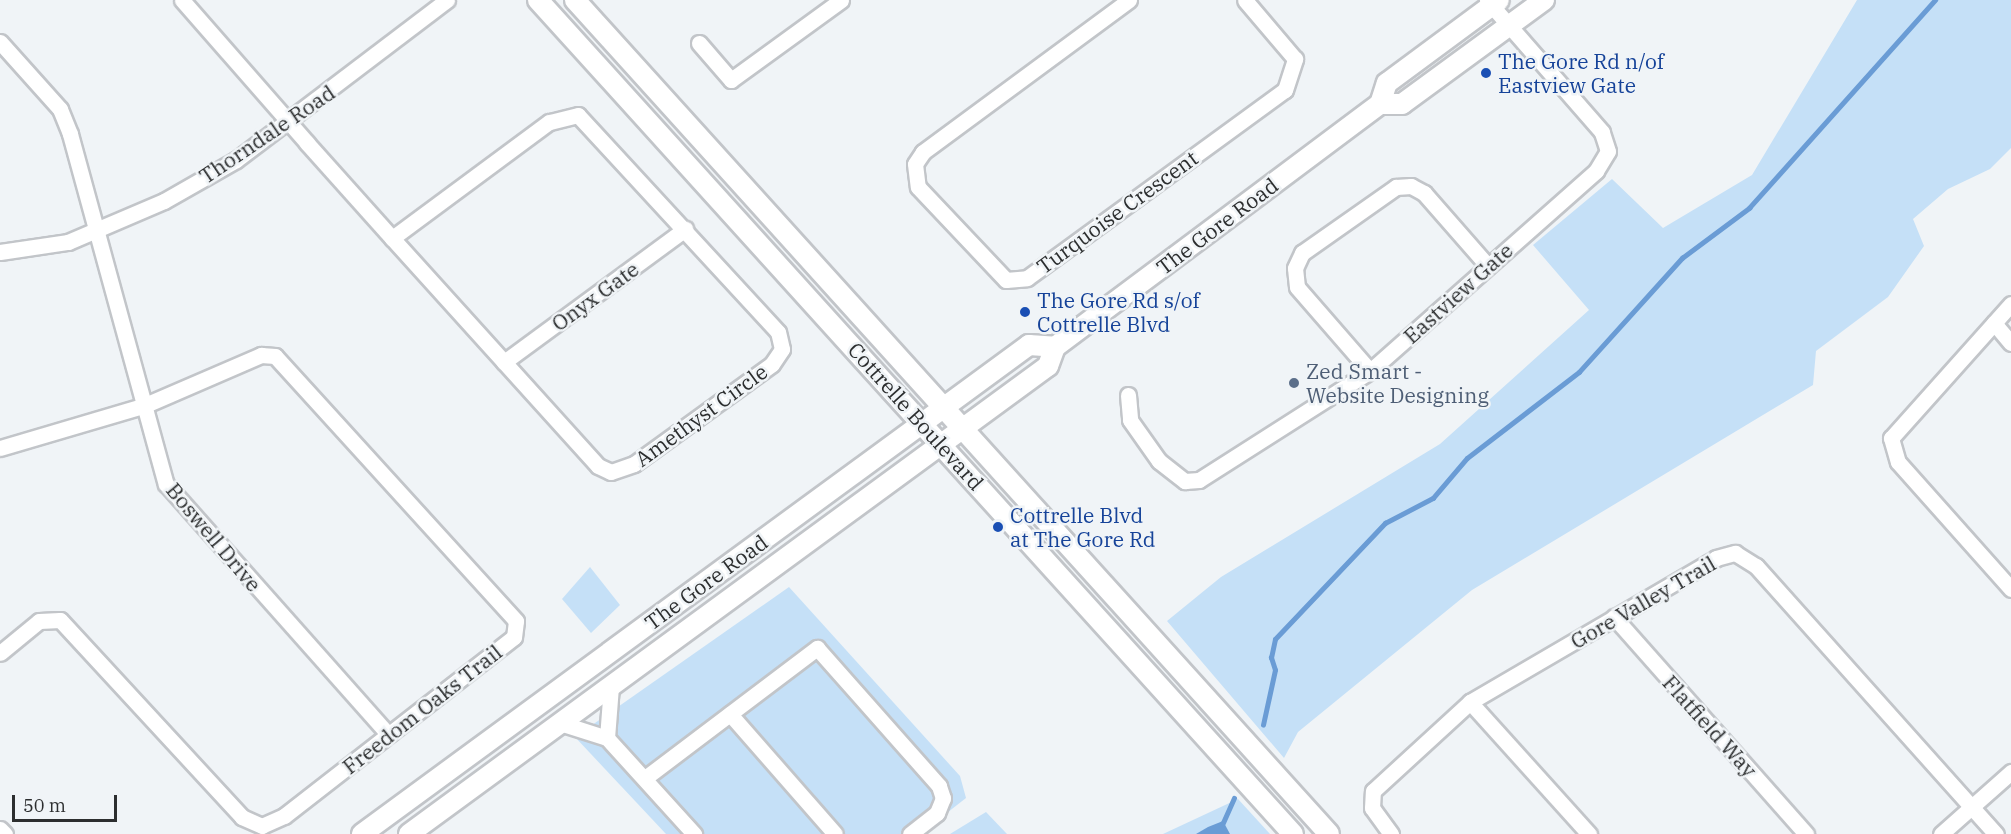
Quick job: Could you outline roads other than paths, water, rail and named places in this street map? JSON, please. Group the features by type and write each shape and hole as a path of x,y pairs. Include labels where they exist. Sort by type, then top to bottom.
{"main road":[{"name":"Cottrelle Boulevard","path":"538,0 1293,834"},
{"name":"Cottrelle Boulevard","path":"575,0 1329,834"},
{"name":"The Gore Road","path":"1380,104 1402,104 1544,0"},
{"name":"The Gore Road","path":"409,834 1048,366 1055,347 1380,104 1387,83 1493,2"},
{"name":"The Gore Road","path":"365,833 1029,345 1055,347"},
{"path":"590,667 608,688"}],"street":[{"name":"Amethyst Circle","path":"182,0 392,238 598,466 611,472 634,464 772,364 782,349 781,335 584,118 571,113 549,122 392,238"},
{"name":"Thorndale Road","path":"0,252 68,242 164,201 289,122 447,0"},
{"path":"699,43 731,80 841,0"},
{"name":"Turquoise Crescent","path":"1130,0 923,152 913,174 918,187 996,274 1016,281 1285,90 1295,59 1245,0"},
{"path":"1493,2 1508,27"},
{"name":"Eastview Gate","path":"1128,395 1130,420 1159,461 1185,481 1199,480 1370,371 1596,171 1608,151 1593,119 1508,27"},
{"name":"Boswell Drive","path":"0,42 60,109 154,453 180,505 387,733"},
{"path":"1370,371 1297,287 1295,268 1302,254 1396,187 1411,186 1424,193 1488,266"},
{"name":"Onyx Gate","path":"504,362 685,229"},
{"path":"2011,304 1891,438 1898,462 2011,589"},
{"path":"1994,323 2011,343"},
{"name":"Freedom Oaks Trail","path":"0,448 142,406 261,355 275,356 516,621 514,637 272,824 252,824 60,620 39,621 0,653"},
{"name":"Gore Valley Trail","path":"1391,834 1372,808 1373,791 1470,702 1716,558 1746,556 1972,807"},
{"name":"Flatfield Way","path":"1614,617 1806,834"},
{"path":"645,778 817,648 939,786 944,798 937,813 910,834"},
{"path":"607,738 608,688"},
{"path":"1470,702 1589,834"},
{"path":"730,714 835,834"},
{"path":"560,723 607,738 694,834"},
{"path":"1941,834 2011,772"},
{"path":"1972,807 1996,834"},
{"path":"0,829 5,834"}],"water":[{"path":"1223,821 1230,834 1196,834 1208,827"}],"waterway":[{"path":"1263,725 1275,670 1271,658 1275,639 1385,523 1433,498 1467,458 1579,372 1682,258 1749,208 1935,0"},
{"path":"1218,834 1234,798"}],"place":[{"name":"The Gore Rd n/of Eastview Gate","path":"1486,73"},
{"name":"The Gore Rd s/of Cottrelle Blvd","path":"1025,312"},
{"name":"Zed Smart - Website Designing","path":"1294,383"},
{"name":"Cottrelle Blvd at The Gore Rd","path":"998,527"}]}
